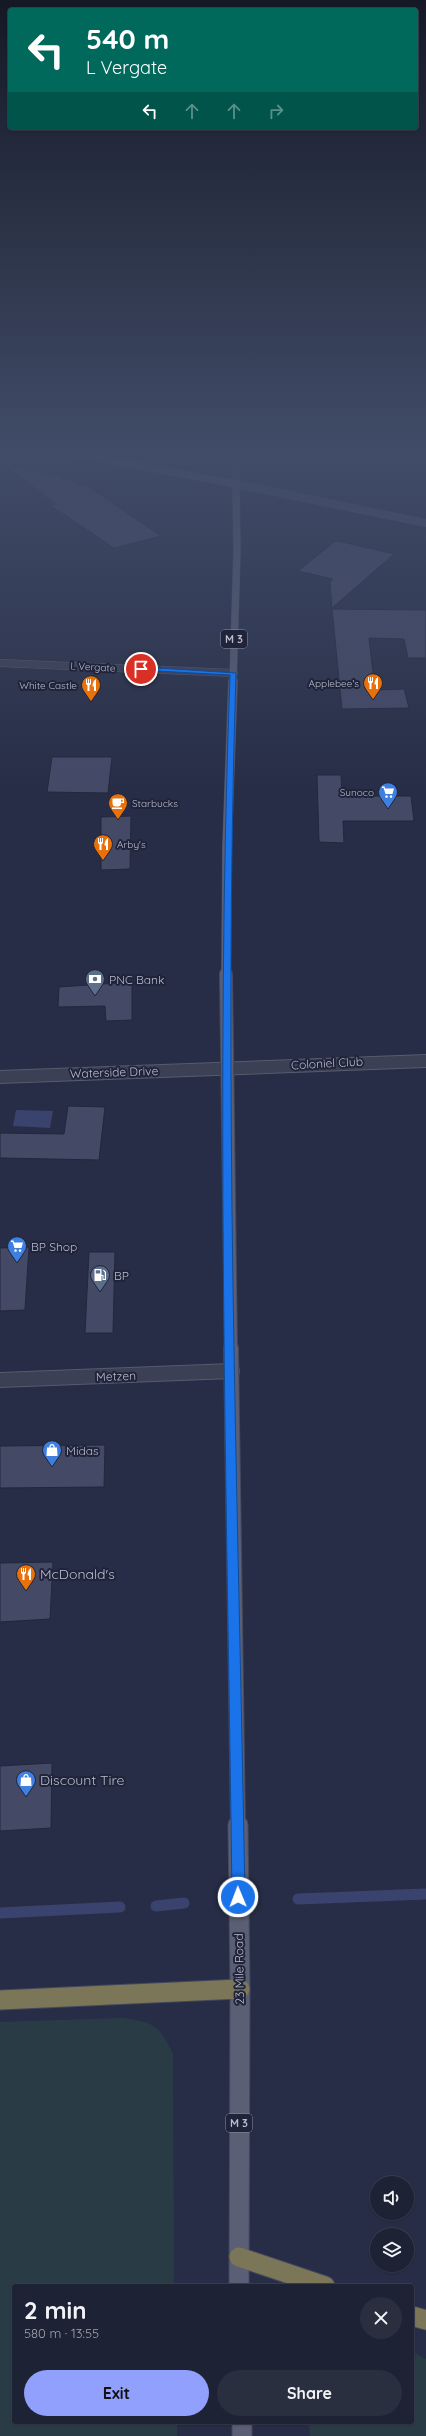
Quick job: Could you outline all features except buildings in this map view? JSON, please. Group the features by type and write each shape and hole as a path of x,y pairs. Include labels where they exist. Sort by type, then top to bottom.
{"highway":[{"path":"0,2000 240,1989"},
{"path":"238,2257 319,2284"},
{"path":"414,2317 426,2320"}],"main road":[{"name":"23 Mile Road","path":"235,567 234,673 226,897 240,1989 239,2284"},
{"path":"242,2424 242,2436"}],"street":[{"name":"L Vergate","path":"0,662 234,673"},
{"name":"Coloniel Club","path":"227,1068 426,1060"},
{"name":"Waterside Drive","path":"0,1077 227,1068"},
{"name":"Metzen","path":"0,1380 232,1371"}],"shaded area":[{"path":"122,2018 142,2021 159,2031 173,2054 174,2284 12,2284 12,2424 177,2424 177,2436 0,2436 0,2022"},
{"path":"414,2352 426,2359 426,2436 310,2436 309,2424 414,2424"}],"water":[{"path":"16,1110 53,1111 50,1128 13,1126"}],"waterway":[{"path":"298,1899 426,1894"},
{"path":"156,1906 184,1903"},
{"path":"0,1913 120,1907"}],"place":[{"name":"Applebee's","path":"373,700"},
{"name":"White Castle","path":"91,702"},
{"name":"Sunoco","path":"388,809"},
{"name":"Starbucks","path":"118,820"},
{"name":"Arby's","path":"103,861"},
{"name":"PNC Bank","path":"95,996"},
{"name":"BP Shop","path":"17,1263"},
{"name":"BP","path":"100,1292"},
{"name":"Midas","path":"52,1467"},
{"name":"McDonald's","path":"26,1591"},
{"name":"Discount Tire","path":"26,1797"}],"route":[{"path":"141,669 234,673 227,847 226,1038 229,1111 238,1897"}]}
